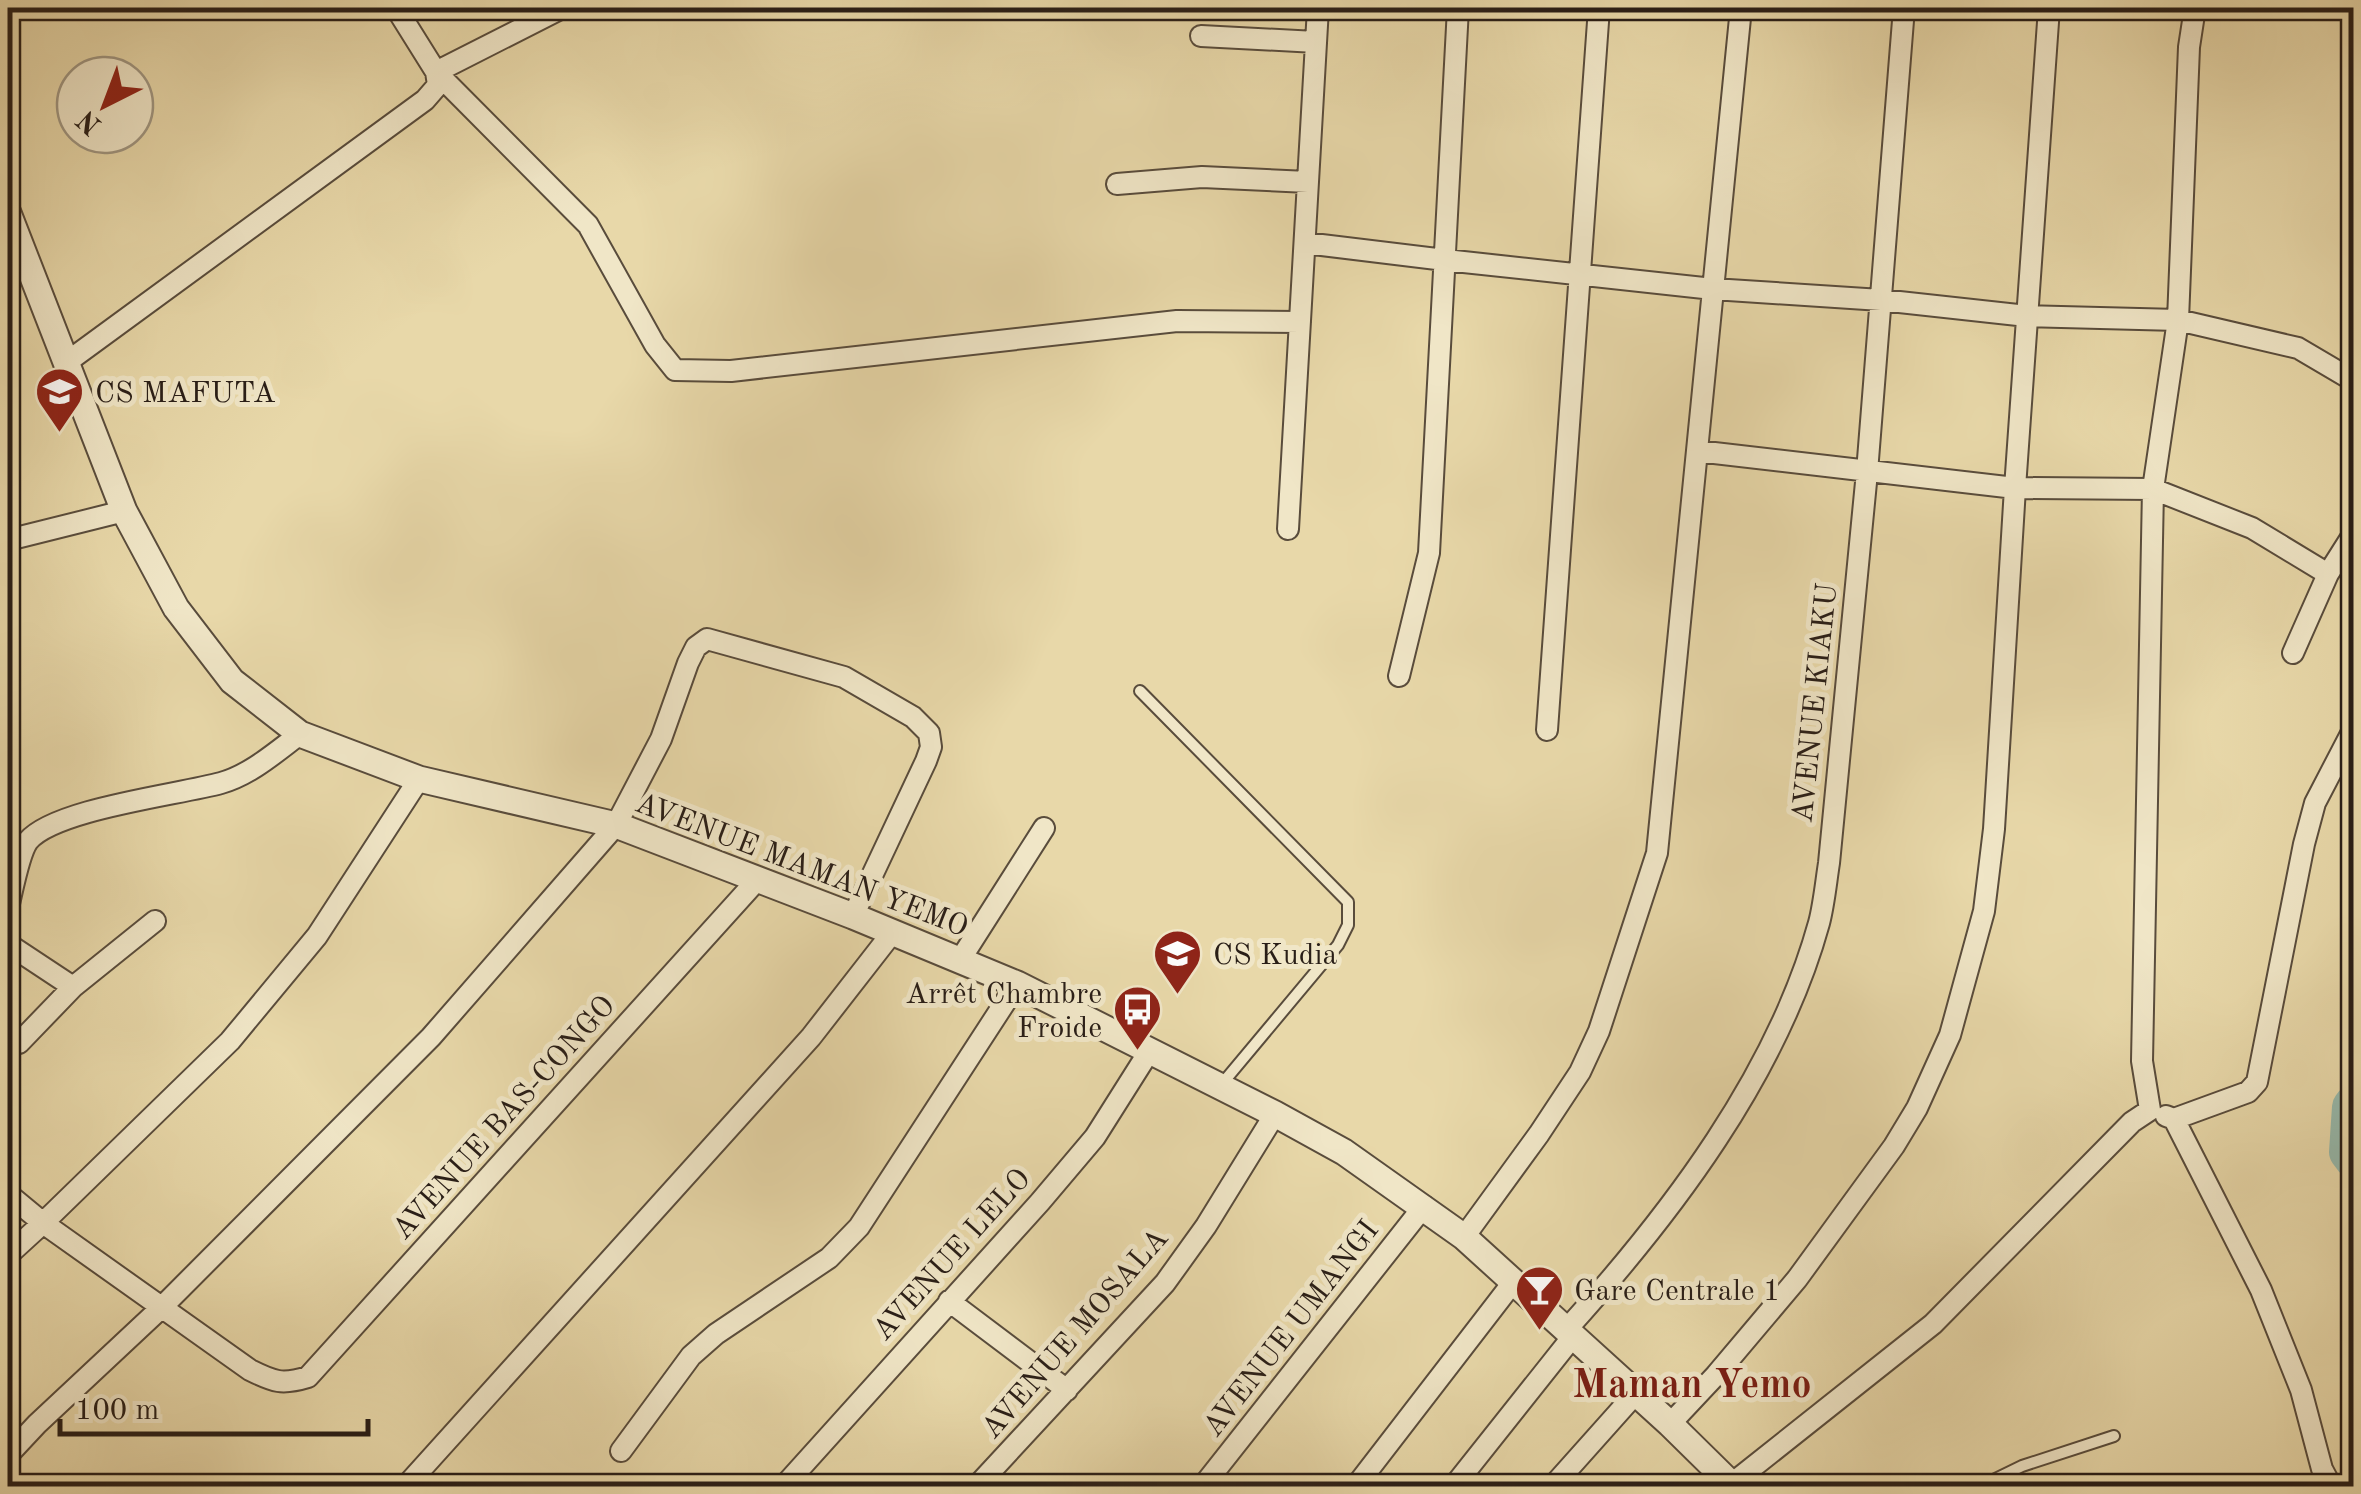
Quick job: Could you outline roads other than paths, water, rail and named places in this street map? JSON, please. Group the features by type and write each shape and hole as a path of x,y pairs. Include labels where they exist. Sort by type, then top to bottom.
{"street":[{"path":"396,8 436,72 588,225 656,345 675,370 731,371 1176,321 1300,322"},
{"path":"436,72 562,8"},
{"path":"1288,529 1318,8"},
{"path":"1398,676 1429,553 1458,8"},
{"path":"1547,730 1598,8"},
{"path":"1464,1237 1580,1072 1599,1031 1657,853 1741,8"},
{"name":"AVENUE KIAKU","path":"1454,1486 1713,1146 1755,1078 1798,985 1820,921 1867,472 1904,8"},
{"path":"1670,1424 1797,1279 1894,1146 1917,1108 1950,1035 1984,911 1994,829 2049,8"},
{"path":"2150,1110 2142,1061 2153,489 2178,320 2189,47 2195,8"},
{"path":"1201,36 1316,42"},
{"path":"67,362 424,100 438,86 436,72"},
{"path":"1117,184 1202,177 1308,182"},
{"name":"AVENUE MAMAN YEMO","path":"8,212 124,511 176,608 232,681 300,734 419,779 616,825 854,916 1016,984 1274,1114 1344,1152 1464,1237 1670,1424 1731,1486"},
{"path":"1305,243 1713,289 1880,300 2027,316 2178,320 2298,348 2354,381"},
{"path":"1697,451 2014,488 2153,489 2252,528 2328,574"},
{"path":"8,540 124,511"},
{"path":"2293,653 2328,574 2354,533"},
{"path":"8,1454 161,1308 431,1038 616,825 661,739 688,663 696,648 707,639 844,677 913,716 929,733 930,747 854,916"},
{"path":"2150,1110 2174,1119 2248,1092 2256,1082 2315,803 2354,728"},
{"path":"8,908 22,851 38,832 74,816 224,783 251,770 300,734"},
{"path":"8,1255 230,1040 317,936 419,779"},
{"path":"960,960 1044,828"},
{"name":"AVENUE BAS-CONGO","path":"161,1308 269,1380 286,1384 308,1377 758,879"},
{"path":"20,1043 73,987 155,922"},
{"path":"406,1486 810,1037 892,933"},
{"path":"8,944 73,987"},
{"path":"621,1452 691,1356 716,1334 829,1258 859,1226 1016,984"},
{"name":"AVENUE LELO","path":"784,1486 1040,1202 1094,1137 1150,1050"},
{"path":"1731,1486 1934,1324 2132,1122 2150,1110"},
{"name":"AVENUE MOSALA","path":"977,1486 1165,1283 1206,1226 1274,1114"},
{"path":"2174,1119 2262,1290 2301,1390 2322,1469 2331,1486"},
{"path":"8,1194 43,1224 161,1308"},
{"name":"AVENUE UMANGI","path":"1204,1486 1424,1206"},
{"path":"1356,1486 1514,1281"},
{"path":"949,1301 1067,1390"},
{"path":"1553,1486 1636,1394"}],"lane":[{"path":"1140,690 1348,902 1348,925 1338,946 1220,1086"},
{"path":"1981,1486 2022,1466 2114,1436"}],"waterway":[{"path":"2354,1103 2348,1152 2354,1160"}],"place":[{"name":"CS MAFUTA","path":"60,434"},
{"name":"CS Kudia","path":"1178,996"},
{"name":"Arrêt Chambre Froide","path":"1137,1052"},
{"name":"Gare Centrale 1","path":"1539,1332"}],"district":[{"name":"Maman Yemo","path":"1692,1383"}]}
